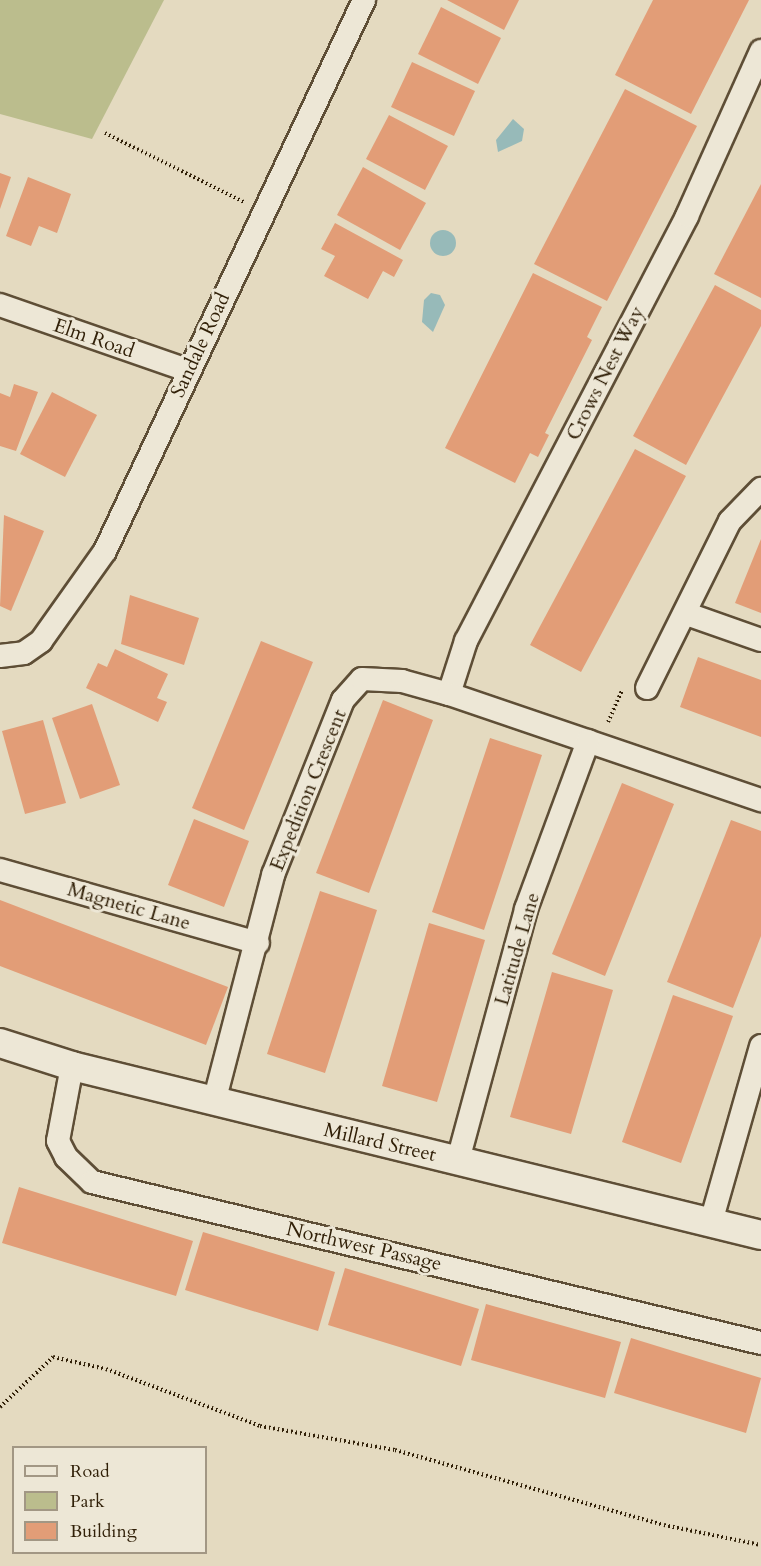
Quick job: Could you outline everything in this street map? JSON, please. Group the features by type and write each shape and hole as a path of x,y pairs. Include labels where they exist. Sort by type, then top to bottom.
{"street":[{"name":"Sandale Road","path":"0,656 24,652 41,641 96,566 364,0"},
{"name":"Crows Nest Way","path":"449,694 466,641 687,216 761,51"},
{"name":"Elm Road","path":"0,306 187,370"},
{"path":"647,688 687,614 733,515 761,489"},
{"path":"687,614 761,639"},
{"name":"Expedition Crescent","path":"213,1102 258,943 273,875 343,700 362,679 402,681 449,694 761,800"},
{"name":"Latitude Lane","path":"458,1160 526,909 593,743"},
{"name":"Magnetic Lane","path":"0,870 258,943"},
{"name":"Millard Street","path":"0,1043 72,1066 213,1102 761,1235"},
{"path":"711,1222 761,1046"},
{"name":"Northwest Passage","path":"72,1066 58,1141 66,1157 92,1182 761,1343"}],"path":[{"path":"105,133 264,212"},
{"path":"593,743 628,678 647,688"},
{"path":"0,1407 53,1357 106,1369 260,1425 395,1450 664,1525 761,1545"}],"green space":[{"path":"0,0 164,0 92,139 0,114"}],"water":[{"path":"513,119 524,129 522,141 498,152 496,140"},
{"path":"443,230 452,234 456,243 452,252 443,256 434,252 430,243 434,234"},
{"path":"431,293 440,295 445,305 433,332 422,322 424,300"}],"building":[{"path":"447,0 519,0 504,30"},
{"path":"653,0 749,0 691,114 615,75"},
{"path":"441,7 501,38 478,84 418,54"},
{"path":"412,62 475,91 454,136 391,107"},
{"path":"625,89 697,126 607,301 534,264"},
{"path":"389,115 448,146 425,190 366,159"},
{"path":"363,167 426,203 400,250 337,215"},
{"path":"0,173 11,177 0,209"},
{"path":"28,177 71,194 57,233 39,226 31,246 6,236"},
{"path":"761,184 761,298 714,274"},
{"path":"335,223 403,260 394,277 383,271 368,299 324,276 335,256 321,249"},
{"path":"533,273 602,307 587,337 592,340 545,433 549,435 538,457 530,453 515,483 445,448"},
{"path":"715,285 761,310 761,326 686,465 633,436"},
{"path":"14,384 38,392 16,451 0,446 0,393 10,397"},
{"path":"52,392 97,415 65,477 20,454"},
{"path":"635,449 686,476 581,672 530,645"},
{"path":"4,515 44,531 11,611 0,606"},
{"path":"761,539 761,613 735,603"},
{"path":"130,595 199,618 184,665 121,644"},
{"path":"261,641 313,662 244,830 192,808"},
{"path":"115,649 168,674 157,698 167,702 158,722 86,688 98,663 107,667"},
{"path":"698,657 761,680 761,737 680,707"},
{"path":"383,700 433,720 369,893 316,873"},
{"path":"92,704 120,785 80,799 52,718"},
{"path":"43,720 66,803 25,814 2,731"},
{"path":"490,738 542,755 484,930 432,912"},
{"path":"622,783 674,804 605,976 552,954"},
{"path":"194,819 249,841 224,907 168,885"},
{"path":"731,820 761,831 761,936 733,1008 667,982"},
{"path":"320,891 377,910 325,1073 267,1054"},
{"path":"0,900 228,987 206,1045 0,966"},
{"path":"429,923 485,940 437,1102 382,1086"},
{"path":"552,972 613,990 571,1134 510,1117"},
{"path":"673,995 733,1016 681,1163 622,1142"},
{"path":"19,1187 193,1241 176,1296 2,1243"},
{"path":"203,1232 335,1272 318,1331 185,1290"},
{"path":"345,1268 479,1309 461,1366 328,1325"},
{"path":"486,1304 621,1342 605,1398 471,1360"},
{"path":"631,1338 761,1378 746,1433 614,1393"}]}
